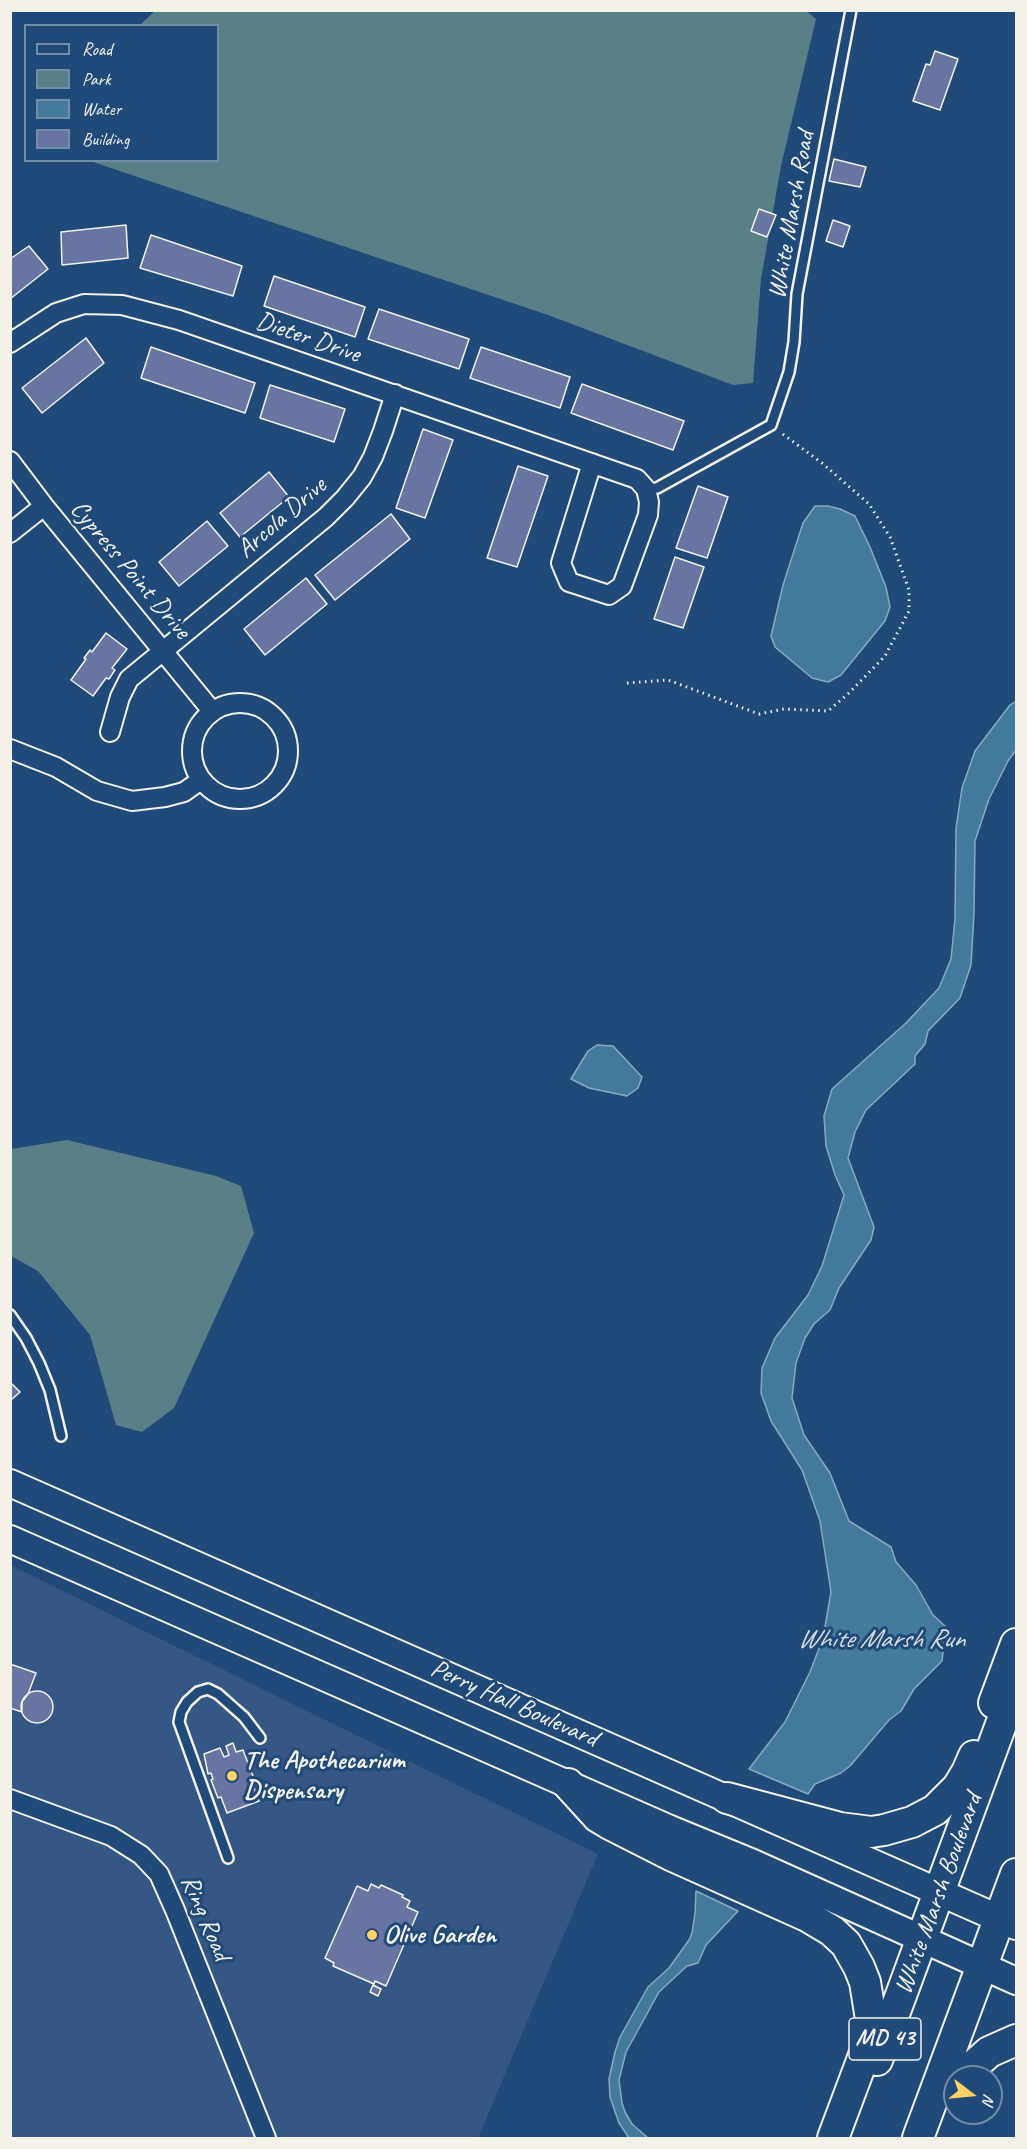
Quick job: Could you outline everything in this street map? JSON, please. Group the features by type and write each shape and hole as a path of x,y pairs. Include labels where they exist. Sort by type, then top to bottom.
{"highway":[{"path":"727,1798 856,1831 884,1830 924,1816 946,1800 967,1772 1017,1644"},
{"name":"White Marsh Boulevard","path":"848,2139 1017,1684"},
{"path":"568,1784 598,1817 608,1823 674,1856 807,1916 826,1927 846,1944 865,1982 871,2019 869,2042 833,2139"},
{"name":"MD 43","path":"918,2139 982,1966 1008,1923 1017,1874"},
{"path":"974,2065 989,2052 1017,2040"},
{"path":"932,2139 943,2114"}],"main road":[{"name":"Perry Hall Boulevard","path":"10,1483 1008,1923"},
{"name":"Perry Hall Boulevard","path":"10,1539 1017,1981"}],"street":[{"name":"Dieter Drive","path":"10,343 56,313 84,304 122,305 179,320 637,478 646,489"},
{"name":"Arcola Drive","path":"110,732 120,697 129,679 326,517 345,498 362,477 373,457 394,394"},
{"name":"Cypress Point Drive","path":"10,461 44,506 212,711"},
{"path":"592,463 561,563 568,582 609,595 622,586 648,515 649,502 646,489"},
{"path":"10,534 44,506"},
{"path":"244,702 259,706 273,714 282,726 288,741 288,758 282,775 273,786 260,795 244,799 228,798 213,791 201,780 194,766 192,750 195,735 202,721 212,711 228,704 244,702"},
{"path":"10,749 56,767 97,791 132,801 184,792 201,780"},
{"name":"Ring Road","path":"10,1799 111,1836 141,1855 159,1874 266,2139"}],"lane":[{"name":"White Marsh Road","path":"771,425 789,372 794,342 797,294 851,10"},
{"path":"646,489 657,488 771,425"},
{"path":"10,1315 26,1338 39,1363 50,1390 61,1436"},
{"path":"228,1858 178,1722 187,1701 198,1692 208,1689 218,1694 244,1717 260,1738"}],"path":[{"path":"627,683 668,680 759,714 784,709 828,711 885,656 909,611 909,590 890,537 869,504 822,463 771,425"}],"shaded area":[{"path":"10,1565 598,1854 478,2138 11,2138"}],"green space":[{"path":"805,10 816,19 781,166 761,279 753,383 733,385 548,315 93,162 219,162 219,24 141,24 155,11"},
{"path":"67,1140 216,1176 241,1186 254,1233 174,1408 142,1432 116,1425 90,1335 38,1271 11,1256 11,1149"}],"water":[{"path":"815,506 840,509 855,516 886,587 890,607 885,621 841,675 828,682 812,678 775,647 771,636 783,585 803,523"},
{"name":"White Marsh Run","path":"1016,701 1016,750 989,799 975,841 971,965 960,998 928,1031 925,1044 915,1056 915,1064 866,1110 855,1132 848,1158 874,1227 871,1240 839,1288 830,1310 814,1324 805,1338 796,1363 792,1398 804,1435 830,1473 849,1521 891,1547 896,1562 916,1585 933,1615 946,1627 942,1661 914,1689 901,1711 889,1720 850,1766 841,1773 815,1784 808,1794 749,1769 785,1722 810,1672 823,1638 831,1592 820,1521 802,1470 771,1421 761,1393 762,1368 775,1338 808,1295 822,1266 844,1195 826,1146 824,1116 832,1089 906,1023 939,988 951,959 955,919 956,828 962,788 975,751 1010,705"},
{"path":"597,1045 613,1046 642,1077 638,1088 627,1096 589,1088 571,1079 588,1051"},
{"path":"696,1891 738,1911 706,1945 698,1963 687,1966 659,1992 626,2052 619,2080 622,2103 632,2124 648,2138 629,2138 619,2123 610,2097 609,2079 615,2052 620,2037 648,1987 669,1968 689,1940 695,1913"}],"building":[{"path":"935,51 958,59 940,110 913,101 926,64 930,65"},
{"path":"834,159 866,167 860,187 829,181"},
{"path":"759,209 776,215 767,237 751,231"},
{"path":"833,220 850,226 843,247 826,241"},
{"path":"126,225 128,258 62,265 61,232"},
{"path":"151,235 242,266 233,296 140,268"},
{"path":"29,246 48,269 10,299 10,259"},
{"path":"274,276 365,307 355,337 264,306"},
{"path":"379,309 469,339 459,369 368,339"},
{"path":"86,338 104,363 42,413 22,388"},
{"path":"151,347 255,383 245,413 141,378"},
{"path":"481,347 570,377 560,408 470,378"},
{"path":"582,384 684,421 673,450 571,413"},
{"path":"270,385 345,409 334,442 260,418"},
{"path":"423,429 453,440 425,518 396,508"},
{"path":"518,466 548,476 517,567 487,558"},
{"path":"269,472 289,497 240,537 220,513"},
{"path":"698,486 728,497 707,558 676,548"},
{"path":"391,514 410,539 335,600 315,575"},
{"path":"207,521 228,546 179,586 159,562"},
{"path":"675,557 704,567 683,628 654,619"},
{"path":"306,578 327,604 265,655 244,629"},
{"path":"106,633 127,649 112,668 115,670 109,679 106,678 93,696 71,680 86,659 84,658 90,650 92,652"},
{"path":"10,1382 20,1392 10,1401"},
{"path":"10,1664 36,1673 28,1694 22,1702 22,1712 10,1708"},
{"path":"37,1691 48,1696 53,1707 48,1718 37,1723 26,1718 21,1707 26,1696"},
{"name":"The Apothecarium Dispensary","path":"233,1743 236,1752 243,1750 256,1784 253,1785 259,1801 227,1813 221,1797 218,1798 211,1780 213,1779 211,1773 208,1774 204,1754 220,1748 224,1757 229,1755 226,1746"},
{"name":"Olive Garden","path":"371,1884 379,1888 381,1885 403,1895 402,1897 410,1901 407,1907 418,1912 386,1986 375,1981 374,1984 333,1966 334,1963 325,1958 357,1886 368,1891"},
{"path":"373,1985 381,1989 378,1996 370,1992"}],"place":[{"name":"The Apothecarium Dispensary","path":"232,1776"},
{"name":"Olive Garden","path":"372,1935"}]}
